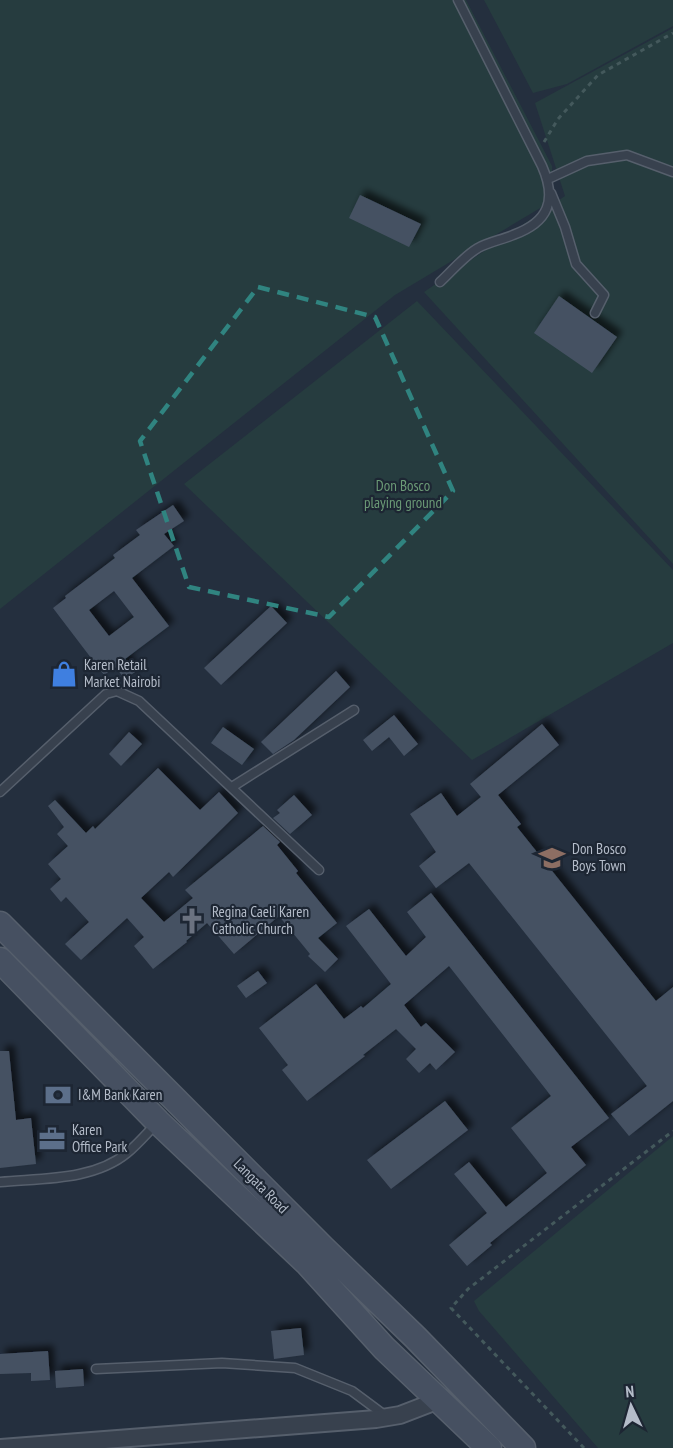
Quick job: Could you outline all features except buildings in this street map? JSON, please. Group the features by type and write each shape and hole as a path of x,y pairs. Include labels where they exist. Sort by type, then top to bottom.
{"main road":[{"name":"Langata Road","path":"0,924 523,1448"},
{"name":"Langata Road","path":"0,960 158,1122 307,1263 384,1348 489,1448"}],"street":[{"path":"1,1448 387,1417 400,1415 439,1400"}],"lane":[{"path":"440,282 477,249 514,235 537,222 546,212 550,201 548,179 458,0"},
{"path":"548,179 587,161 627,155 673,172"},
{"path":"550,190 565,227 576,264 604,296 596,313"},
{"path":"0,792 106,694 117,691 139,701 320,870"},
{"path":"232,787 354,710"},
{"path":"0,1182 71,1175 94,1170 126,1154 158,1122"},
{"path":"96,1369 222,1363 295,1368 352,1391 387,1417"}],"path":[{"path":"536,154 558,119 598,75 673,33"},
{"path":"584,1448 451,1308 468,1288 673,1131"}],"highlighted area":[{"path":"258,287 375,317 453,491 329,617 189,587 140,441"}],"green space":[{"path":"0,0 466,0 552,166 552,201 395,295 0,609"},
{"path":"484,0 673,0 673,26 567,84 533,93"},
{"path":"673,28 673,564 424,292 565,196 535,103"},
{"name":"Don Bosco playing ground","path":"417,301 673,570 673,643 472,760 184,484"},
{"path":"673,1136 673,1448 598,1448 479,1311 474,1301"}],"place":[{"name":"Karen Retail Market Nairobi","path":"64,674"},
{"name":"Don Bosco Boys Town","path":"552,858"},
{"name":"Regina Caeli Karen Catholic Church","path":"192,921"},
{"name":"I&M Bank Karen","path":"58,1095"},
{"name":"Karen Office Park","path":"52,1139"}]}
